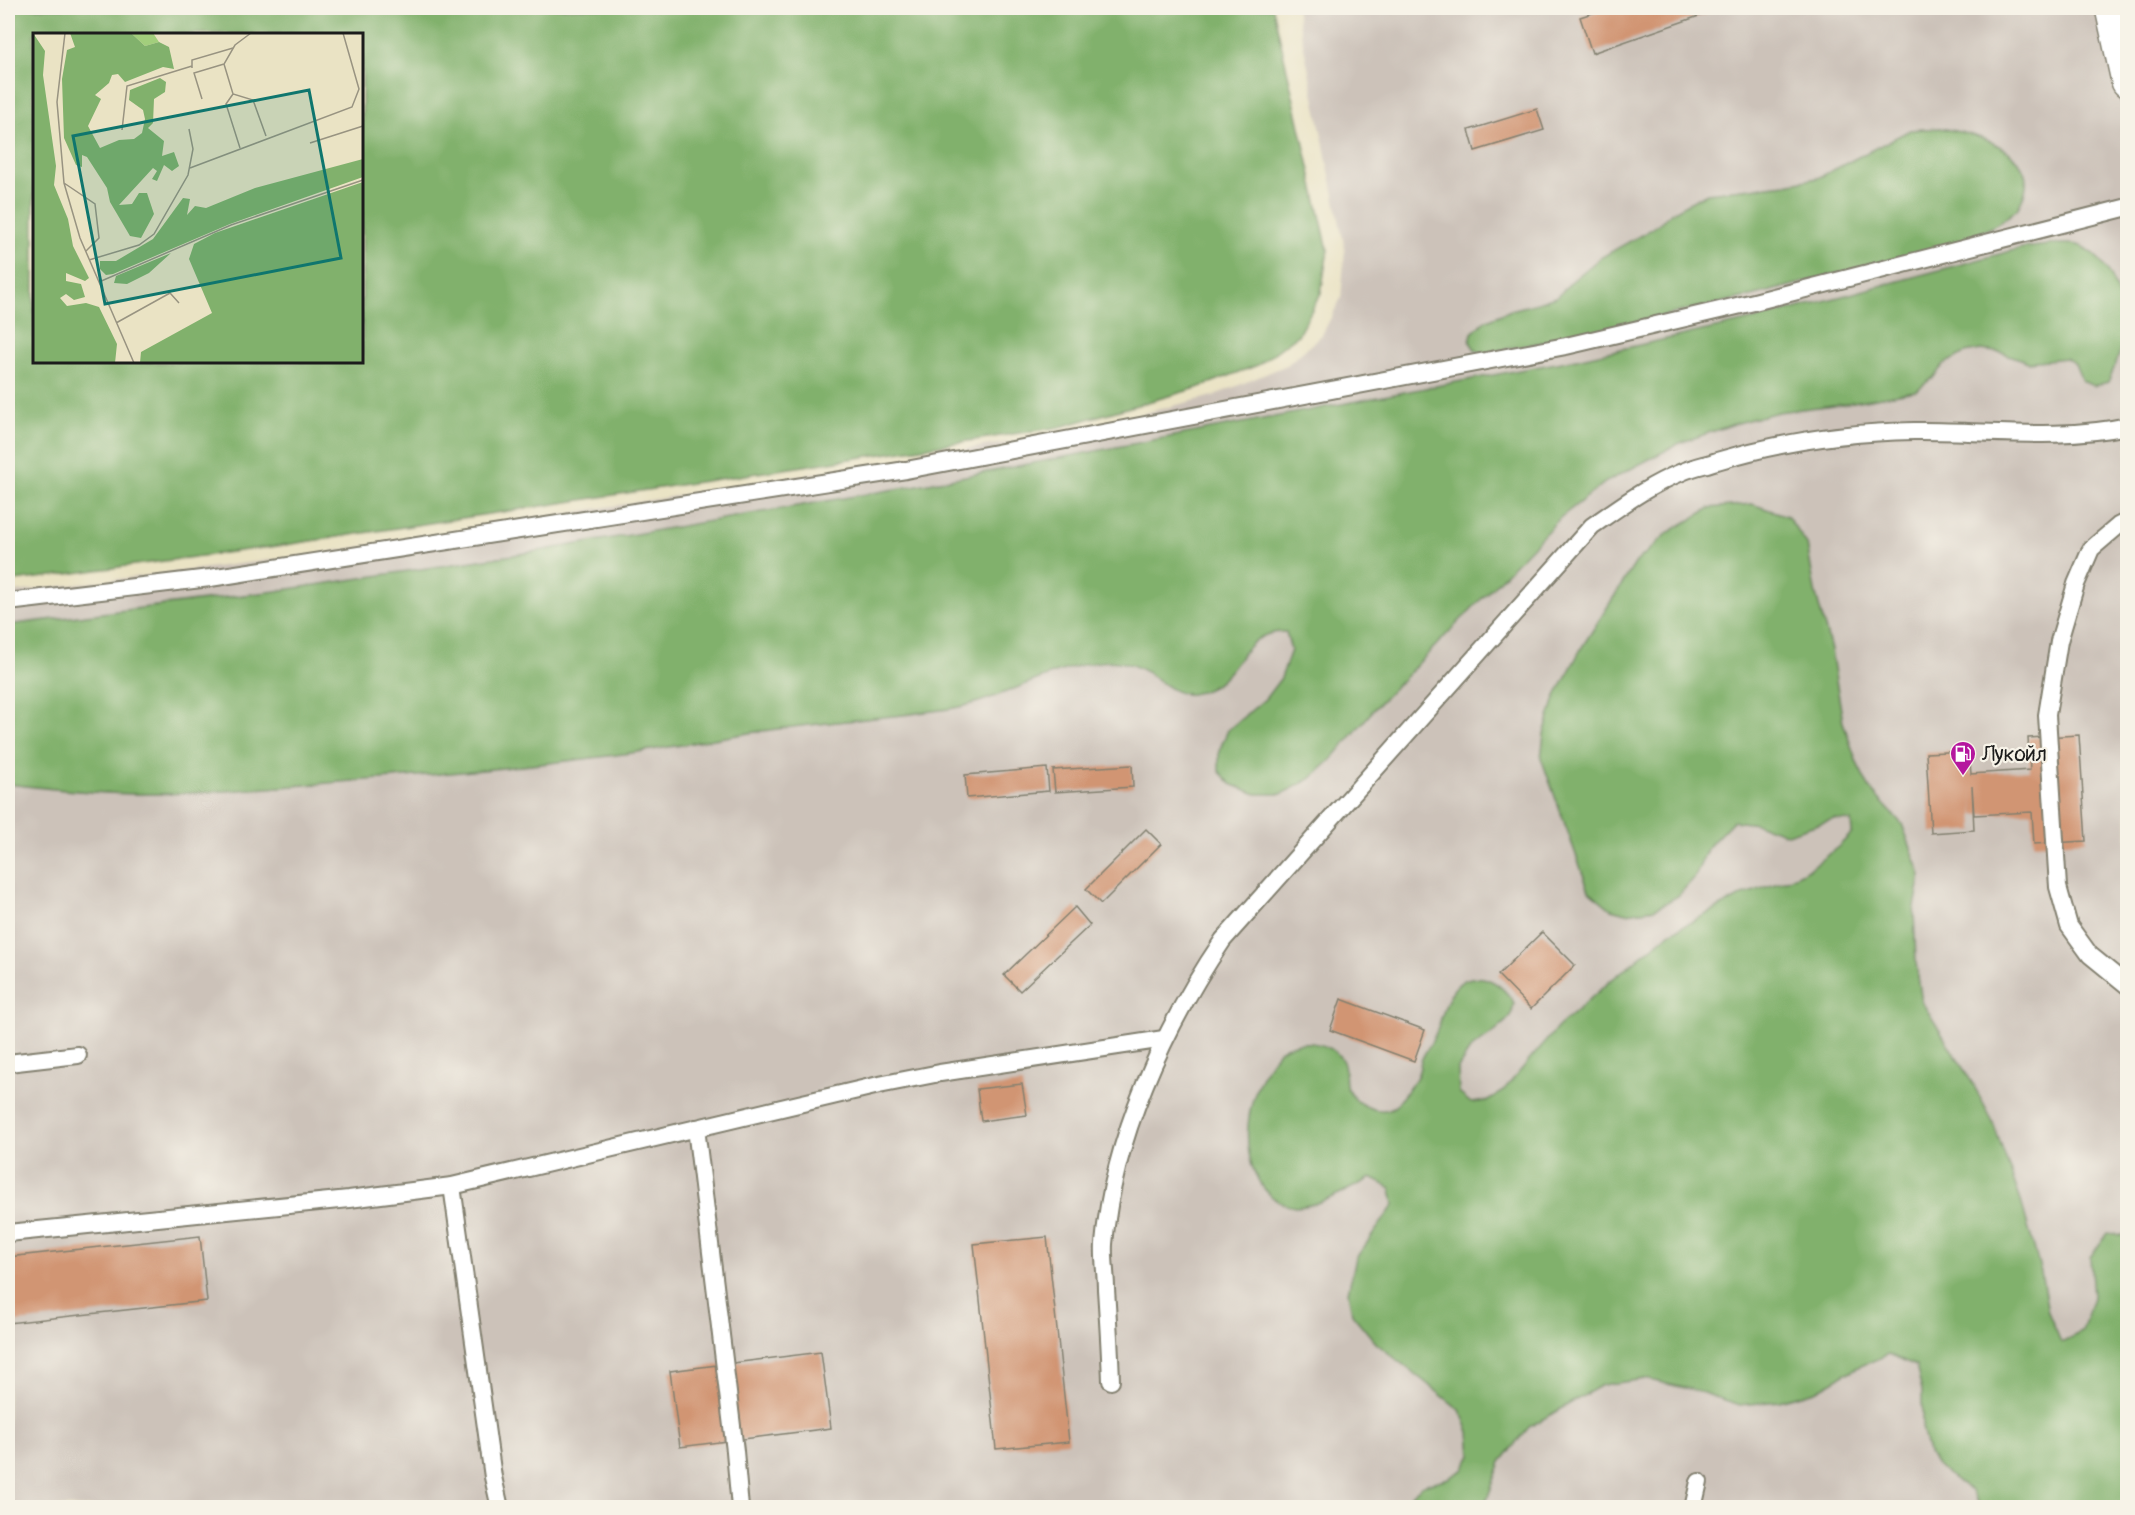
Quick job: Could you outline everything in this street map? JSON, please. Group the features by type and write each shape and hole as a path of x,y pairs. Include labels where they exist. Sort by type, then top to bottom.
{"main road":[{"path":"2112,8 2127,81"}],"lane":[{"path":"8,602 210,578 918,468 1566,346 1754,302 2127,207"},
{"path":"1111,1381 1104,1246 1109,1199 1130,1127 1164,1039 1196,981 1223,940 1592,526 1634,496 1682,472 1747,452 1838,436 1913,431 2056,435 2097,433 2127,426"},
{"path":"2127,521 2091,549 2076,584 2059,641 2047,715 2058,887 2069,926 2090,955 2127,986"},
{"path":"8,1233 349,1199 452,1186 879,1085 940,1073 1164,1039"},
{"path":"8,1063 78,1055"},
{"path":"696,1128 741,1508"},
{"path":"452,1186 493,1477 500,1508"},
{"path":"1692,1508 1699,1482"}],"shaded area":[{"path":"1296,8 2127,8 2127,1507 8,1507 8,593 310,555 1060,434 1213,396 1287,365 1322,335 1341,298 1345,249"}],"green space":[{"path":"8,8 1273,8 1328,250 1321,293 1298,335 1258,365 1197,388 1060,427 285,545 8,582"},
{"path":"1940,128 1976,136 2000,147 2017,160 2026,176 2026,186 2018,208 2002,221 1977,234 1952,244 1755,295 1566,338 1484,353 1476,351 1470,342 1472,333 1485,321 1511,310 1558,296 1600,258 1652,229 1674,211 1707,193 1818,178 1910,130"},
{"path":"2058,244 2079,245 2091,252 2108,272 2114,284 2121,309 2123,334 2120,352 2108,382 2093,386 2082,381 2075,364 2066,358 2028,362 2004,353 1981,350 1965,353 1944,364 1934,377 1915,391 1778,412 1737,423 1680,443 1606,482 1561,517 1376,707 1332,759 1310,779 1282,794 1256,794 1231,784 1219,771 1219,751 1228,730 1265,699 1281,678 1291,650 1286,632 1269,634 1257,640 1220,681 1208,689 1191,694 1177,692 1134,666 1105,661 1063,670 991,698 954,708 775,729 646,751 558,762 250,790 183,793 103,793 8,784 8,625 276,591 526,553 913,486 1572,360 1756,319 2022,248"},
{"path":"1752,504 1787,516 1807,544 1815,591 1831,650 1843,722 1857,763 1870,789 1902,824 1921,875 1914,912 1916,963 1922,1002 1973,1084 1992,1120 2021,1201 2041,1272 2048,1312 2061,1342 2082,1332 2093,1297 2090,1257 2108,1233 2127,1236 2127,1507 1981,1507 1971,1491 1936,1466 1927,1449 1922,1427 1922,1391 1916,1366 1889,1354 1856,1368 1816,1391 1779,1401 1740,1405 1694,1390 1645,1379 1602,1385 1529,1427 1501,1462 1484,1507 1408,1507 1411,1495 1423,1485 1449,1478 1463,1470 1471,1455 1469,1432 1460,1410 1376,1343 1352,1314 1348,1292 1356,1258 1394,1205 1391,1188 1371,1178 1314,1204 1288,1206 1271,1196 1260,1182 1252,1166 1248,1149 1250,1111 1262,1076 1279,1051 1295,1044 1323,1045 1331,1049 1343,1062 1346,1086 1355,1099 1374,1109 1394,1107 1416,1079 1421,1061 1434,1037 1450,995 1463,981 1483,978 1501,988 1514,1003 1511,1016 1496,1031 1471,1048 1458,1068 1459,1093 1471,1103 1486,1101 1502,1092 1558,1027 1670,933 1743,895 1787,880 1809,869 1852,833 1851,821 1834,819 1787,834 1757,824 1733,821 1708,847 1695,877 1678,896 1655,909 1626,913 1611,909 1589,891 1541,758 1544,734 1555,698 1582,647 1636,562 1669,532 1710,508"}],"building":[{"path":"1608,8 1722,8 1592,53 1580,17"},
{"path":"1537,109 1544,130 1475,151 1469,130"},
{"path":"2079,735 2086,841 2034,844 2032,812 1974,815 1972,786 1974,830 1931,833 1926,753 1969,751 1971,774 2030,770 2028,738"},
{"path":"1132,765 1133,787 1055,792 1053,770"},
{"path":"1047,768 1049,791 967,798 965,775"},
{"path":"1146,829 1161,844 1101,904 1086,889"},
{"path":"1075,907 1090,925 1020,991 1004,975"},
{"path":"1542,932 1575,965 1531,1009 1498,975"},
{"path":"1341,999 1425,1030 1414,1061 1330,1030"},
{"path":"1022,1084 1027,1115 981,1121 977,1089"},
{"path":"200,1236 207,1301 8,1323 8,1257"},
{"path":"1047,1237 1069,1442 996,1449 974,1244"},
{"path":"821,1352 831,1428 680,1447 670,1371"}],"place":[{"name":"Лукойл","path":"1963,777"}]}
